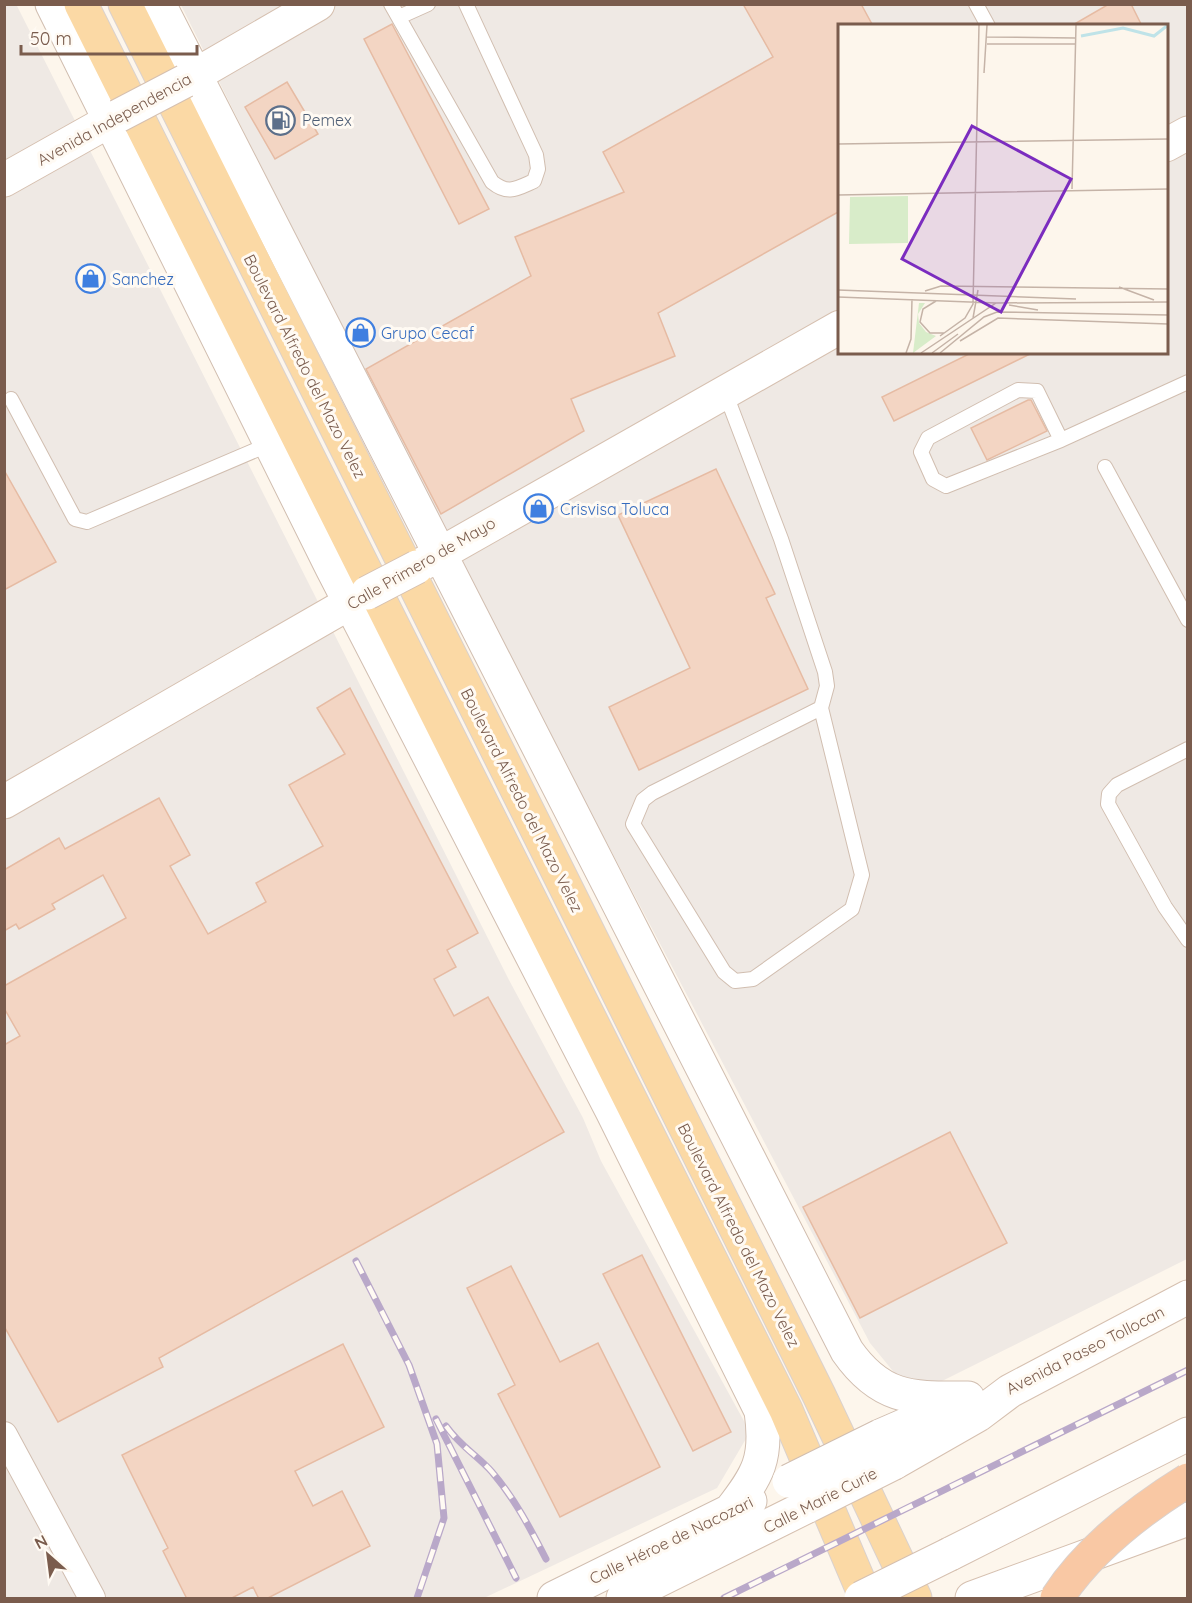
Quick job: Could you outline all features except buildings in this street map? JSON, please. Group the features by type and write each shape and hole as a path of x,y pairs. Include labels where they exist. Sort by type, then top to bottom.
{"highway":[{"path":"1057,1599 1107,1539 1160,1498 1188,1480"}],"main road":[{"path":"81,4 786,1410 866,1599"},
{"name":"Boulevard Alfredo del Mazo Velez","path":"125,4 814,1385 915,1599"}],"street":[{"path":"52,4 113,119 332,568 360,598 761,1411 764,1433 762,1461 750,1487 730,1511"},
{"name":"Boulevard Alfredo del Mazo Velez","path":"159,4 190,78 427,560 847,1351 866,1375 892,1392 929,1399 968,1398"},
{"name":"Avenida Independencia","path":"4,180 190,78 318,4"},
{"path":"1168,144 1188,133"},
{"name":"Calle Primero de Mayo","path":"4,802 725,390 838,328"},
{"name":"Avenida Paseo Tollocan","path":"887,1450 968,1398 1010,1391 1188,1297"},
{"name":"Calle Marie Curie","path":"623,1599 798,1494 887,1450 978,1415 1010,1391"},
{"path":"861,1599 1188,1434"},
{"path":"4,1435 92,1599"},
{"name":"Calle Héroe de Nacozari","path":"554,1599 730,1511 798,1494"},
{"path":"972,1599 1068,1561 1188,1519"}],"lane":[{"path":"428,4 395,11 492,182 501,190 510,191 534,181 538,169 536,155 466,4"},
{"path":"976,4 987,24"},
{"path":"1061,440 1037,391 1029,389 1018,390 928,438 921,452 933,479 946,486 1061,440 1188,382"},
{"path":"725,390 781,538 825,672 827,686 821,708 862,875 859,892 852,909 753,979 735,981 724,972 633,824 637,810 643,800 652,793 821,708"},
{"path":"11,399 75,519 87,522 270,444"},
{"path":"1105,467 1188,620"},
{"path":"1188,749 1117,785 1109,794 1108,804 1165,907 1188,940"}],"shaded area":[{"path":"16,4 509,980 583,1118 601,1161 750,1432 717,1488 484,1598 5,1598 4,5"},
{"path":"181,5 1187,5 1187,1259 938,1383 897,1376 870,1343 433,512"}],"railway":[{"path":"356,1261 409,1365 437,1444 444,1518 417,1598"},
{"path":"724,1598 1188,1370"},
{"path":"436,1419 516,1578"},
{"path":"446,1426 500,1482 522,1514 546,1559"}],"place":[{"name":"Pemex","path":"281,120"},
{"name":"Sanchez","path":"91,279"},
{"name":"Grupo Cecaf","path":"360,333"},
{"name":"Crisvisa Toluca","path":"539,509"}]}
